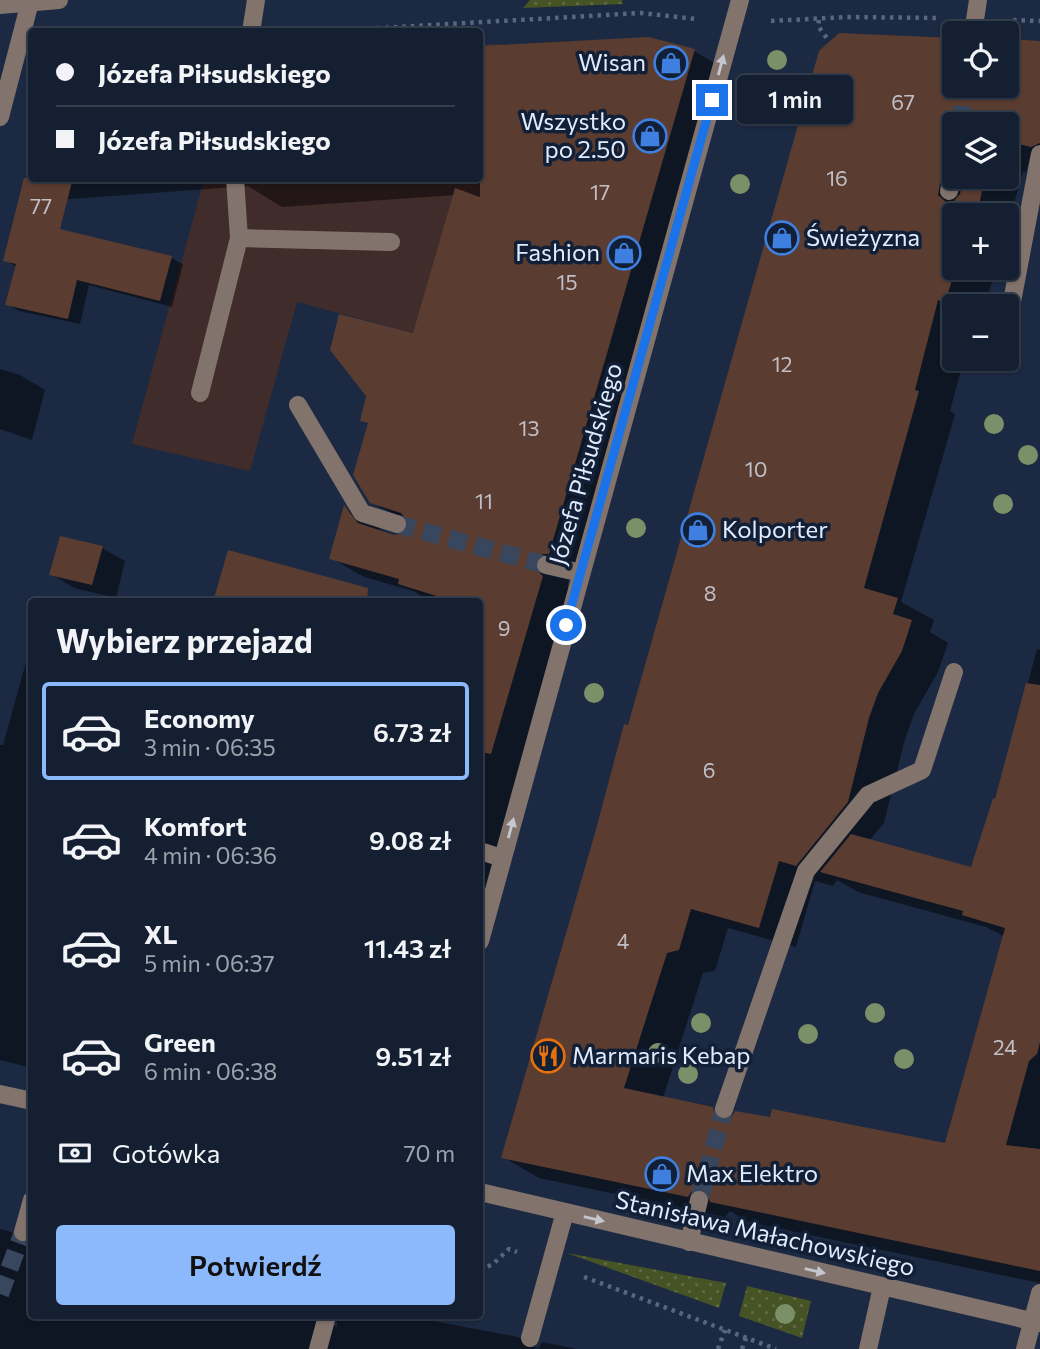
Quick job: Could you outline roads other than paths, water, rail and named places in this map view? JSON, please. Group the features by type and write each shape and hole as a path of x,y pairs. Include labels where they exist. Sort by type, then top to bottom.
{"street":[{"path":"0,5 59,0"},
{"path":"252,28 256,0"},
{"name":"Józefa Piłsudskiego","path":"483,930 740,0"},
{"path":"975,21 978,0"},
{"path":"0,117 30,2"},
{"path":"1013,294 1040,154"},
{"path":"200,393 239,238 235,182"},
{"path":"239,238 391,242"},
{"path":"298,405 362,513 397,524"},
{"path":"546,565 581,573"},
{"path":"724,1109 806,871 868,795 922,770 954,672"},
{"path":"483,852 502,858"},
{"path":"0,1094 28,1100"},
{"name":"Stanisława Małachowskiego","path":"483,1193 1036,1322"},
{"path":"689,1242 699,1200"},
{"path":"530,1338 565,1212"},
{"path":"23,1232 28,1214"},
{"path":"867,1349 882,1287"},
{"path":"1025,1349 1036,1322 1040,1293"},
{"path":"318,1349 326,1319"}],"tunnel":[{"path":"963,112 964,98"},
{"path":"397,524 546,565"},
{"path":"699,1200 724,1109"},
{"path":"0,1294 23,1232"}],"place":[{"name":"Wisan","path":"671,63"},
{"name":"Wszystko po 2.50","path":"650,136"},
{"name":"Świeżyzna","path":"782,238"},
{"name":"Fashion","path":"624,253"},
{"name":"Kolporter","path":"698,530"},
{"name":"Marmaris Kebap","path":"548,1056"},
{"name":"Max Elektro","path":"662,1174"}]}
